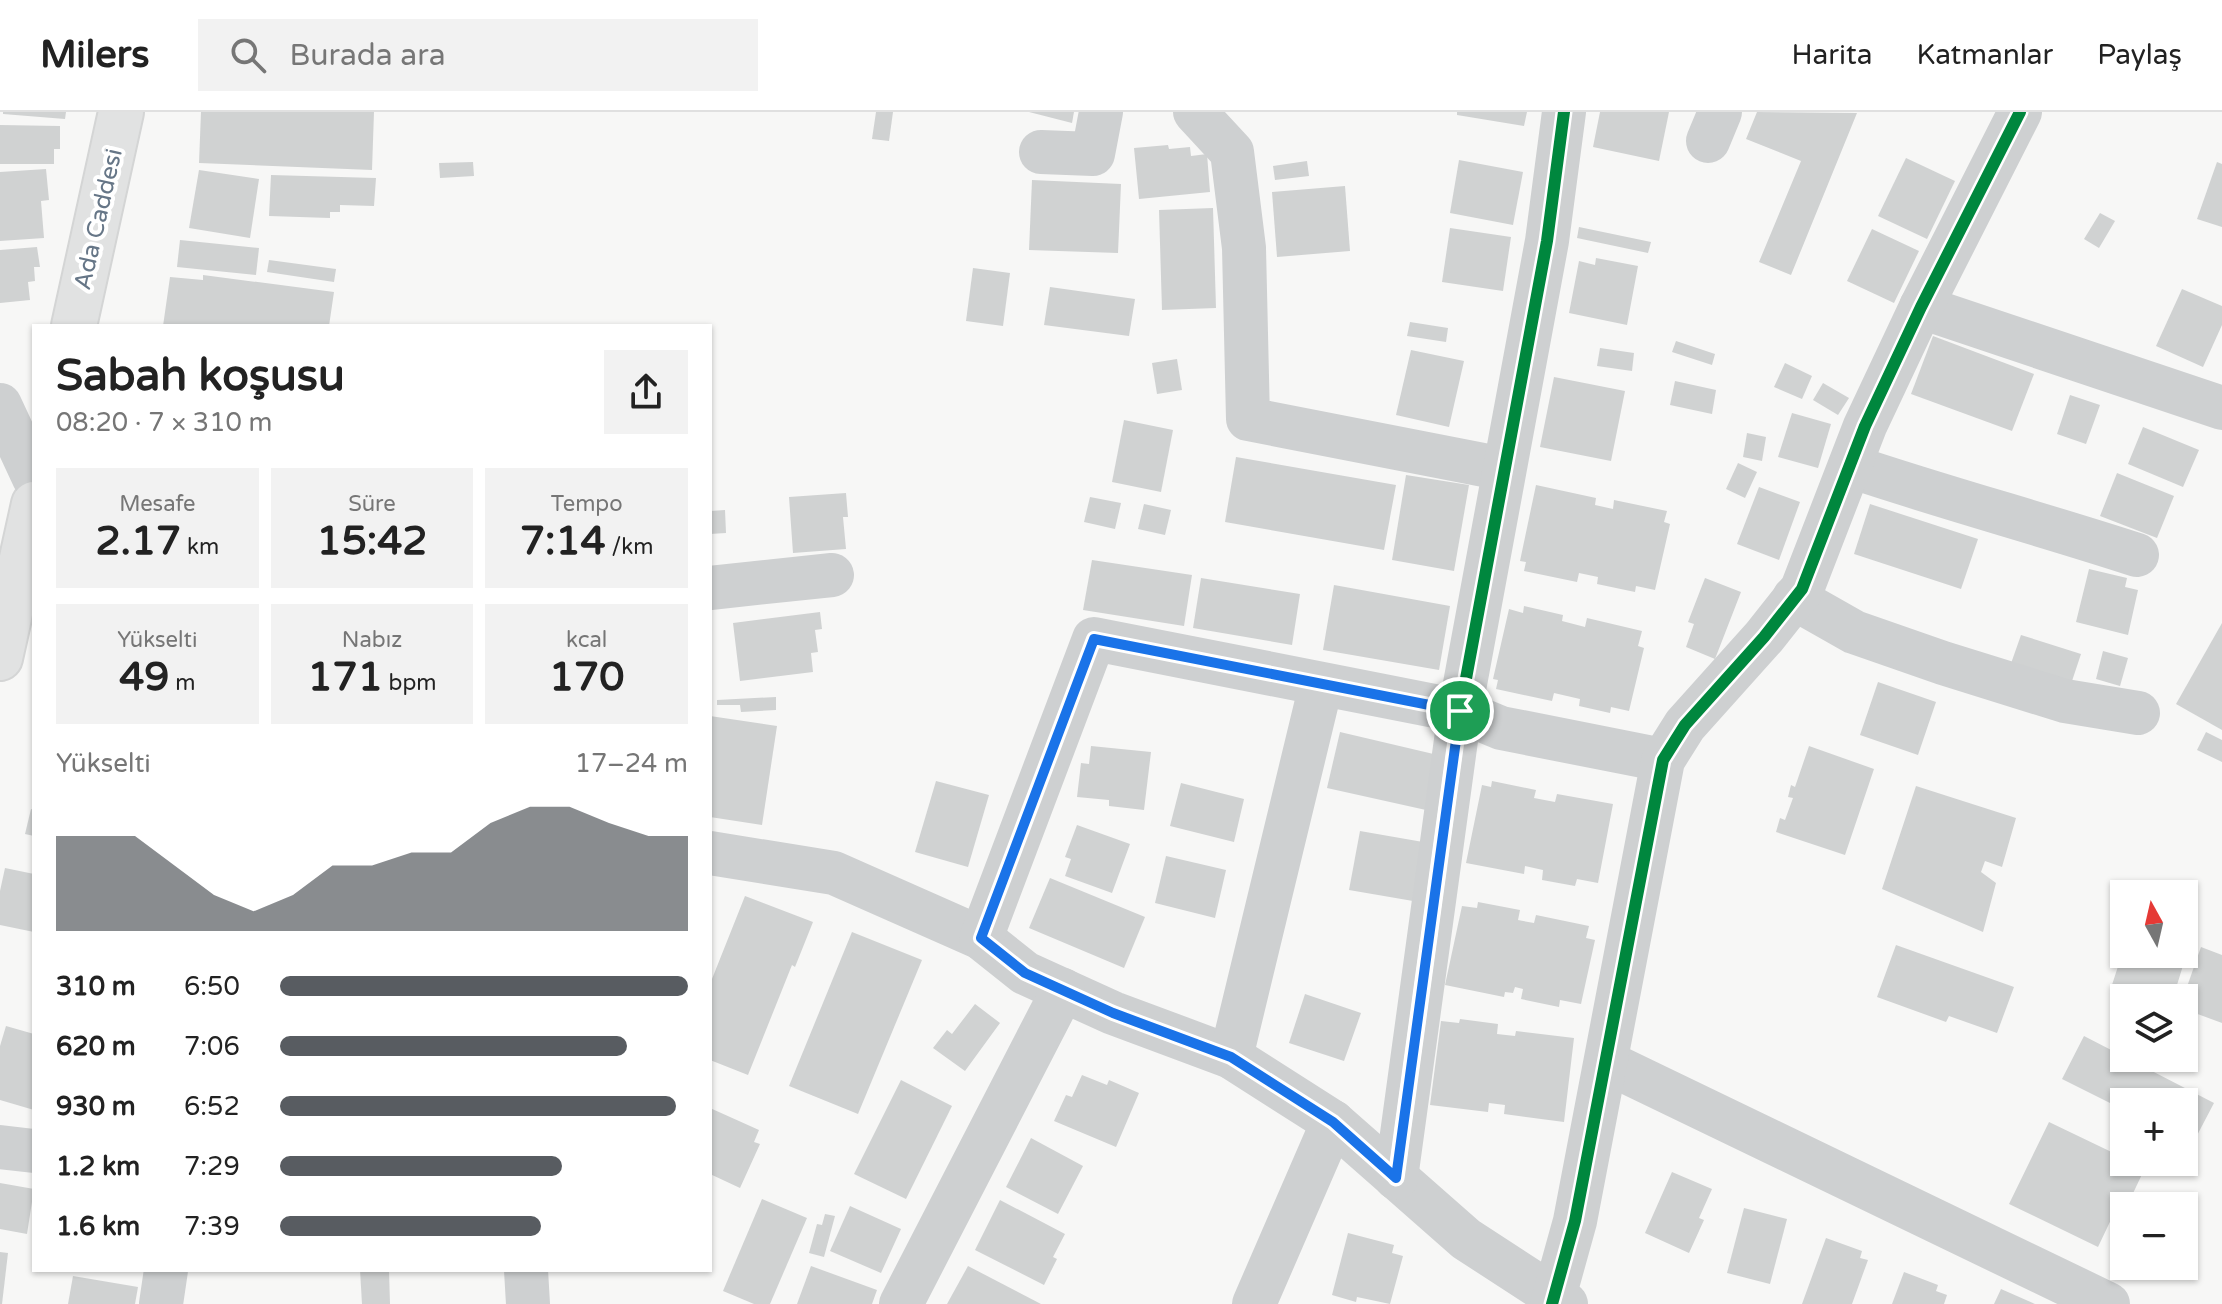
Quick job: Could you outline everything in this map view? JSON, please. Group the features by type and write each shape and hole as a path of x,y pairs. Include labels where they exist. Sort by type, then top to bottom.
{"main road":[{"name":"Ada Caddesi","path":"74,324 121,112"},
{"path":"0,658 25,587 32,522"}],"street":[{"path":"1041,152 1093,154 1101,112"},
{"path":"1195,112 1232,152 1244,248 1248,419 1504,469"},
{"path":"1396,1178 1460,711 1547,241 1564,112"},
{"path":"712,853 834,873 981,938 1025,973 1113,1013 1231,1057 1333,1122 1466,1239 1557,1302 1663,760 1685,725 1764,637 1802,589 1865,426 1921,307 2020,112"},
{"path":"1921,307 2222,408"},
{"path":"0,405 32,474"},
{"path":"1850,466 1948,499 2045,525 2137,555"},
{"path":"712,588 832,575"},
{"path":"1794,598 1854,632 1928,658 2065,701 2138,713"},
{"path":"981,938 1094,639 1460,711 1501,728 1663,760"},
{"path":"1231,1057 1321,685"},
{"path":"901,1304 1063,990"},
{"path":"1606,1062 2108,1304"},
{"path":"1254,1304 1333,1122"},
{"path":"0,1147 32,1151"},
{"path":"161,1304 166,1272"},
{"path":"526,1272 528,1304"}],"building":[{"path":"3,112 66,112 65,119"},
{"path":"201,112 374,112 372,170 199,163"},
{"path":"876,112 893,112 889,141 872,139"},
{"path":"1029,112 1074,112 1072,123"},
{"path":"1457,112 1527,112 1524,126 1457,115"},
{"path":"1600,112 1669,112 1659,161 1593,147"},
{"path":"1757,112 1857,113 1791,275 1759,262 1801,161 1746,139"},
{"path":"0,125 60,126 60,149 54,149 54,164 0,164"},
{"path":"1168,145 1169,149 1190,147 1191,156 1207,154 1210,192 1139,199 1134,148"},
{"path":"1906,158 1955,181 1927,239 1878,216"},
{"path":"1459,160 1523,172 1513,225 1450,213"},
{"path":"1307,161 1309,176 1275,180 1273,166"},
{"path":"473,162 474,176 440,178 439,163"},
{"path":"2217,162 2222,164 2222,227 2197,219"},
{"path":"46,169 49,200 41,201 44,238 0,241 0,172"},
{"path":"199,170 259,179 250,238 189,228"},
{"path":"271,175 376,178 374,206 340,205 340,212 330,212 330,218 269,216"},
{"path":"1032,180 1121,184 1118,253 1029,250"},
{"path":"1345,186 1350,251 1277,257 1272,192"},
{"path":"1213,208 1216,308 1162,310 1159,210"},
{"path":"2100,213 2115,221 2099,248 2084,239"},
{"path":"1579,227 1651,242 1648,253 1577,238"},
{"path":"1450,228 1511,237 1503,291 1442,282"},
{"path":"1872,229 1919,251 1894,303 1847,281"},
{"path":"180,240 259,248 256,275 177,267"},
{"path":"37,247 40,267 34,267 35,281 28,282 30,300 0,303 0,250"},
{"path":"1596,258 1638,266 1627,325 1569,313 1579,261 1595,265"},
{"path":"269,260 336,269 334,282 267,272"},
{"path":"973,268 1010,273 1003,326 966,321"},
{"path":"203,275 334,292 329,324 163,324 170,277 203,280"},
{"path":"1050,287 1135,299 1129,336 1044,325"},
{"path":"2182,289 2222,306 2222,325 2203,367 2156,346"},
{"path":"1410,322 1448,328 1446,342 1407,336"},
{"path":"1933,336 2034,374 2012,431 1911,394"},
{"path":"1676,341 1715,354 1712,365 1672,352"},
{"path":"1600,348 1634,353 1632,371 1597,366"},
{"path":"1411,350 1464,361 1449,427 1396,415"},
{"path":"1177,359 1182,390 1157,394 1152,363"},
{"path":"1785,363 1812,376 1802,399 1774,387"},
{"path":"1554,377 1625,391 1611,461 1540,447"},
{"path":"1675,381 1716,390 1712,414 1670,405"},
{"path":"1823,383 1849,398 1838,415 1813,400"},
{"path":"2070,395 2100,405 2086,444 2057,434"},
{"path":"1792,413 1831,424 1818,468 1778,457"},
{"path":"1124,420 1173,430 1161,492 1112,482"},
{"path":"2143,427 2199,450 2183,487 2128,464"},
{"path":"1747,433 1766,437 1762,461 1743,457"},
{"path":"1236,457 1396,485 1384,550 1225,522"},
{"path":"1738,463 1757,472 1745,498 1726,489"},
{"path":"2117,473 2174,496 2157,538 2100,516"},
{"path":"1406,475 1469,485 1454,571 1392,560"},
{"path":"1536,485 1596,498 1595,505 1613,509 1614,500 1667,511 1664,522 1670,524 1655,590 1636,586 1635,592 1597,584 1598,577 1579,573 1577,582 1524,571 1526,562 1520,561"},
{"path":"1759,487 1800,502 1779,560 1737,544"},
{"path":"846,493 848,517 843,517 846,549 793,553 789,497"},
{"path":"1090,497 1121,503 1115,529 1084,522"},
{"path":"1144,504 1171,510 1165,535 1138,529"},
{"path":"1870,504 1978,539 1961,589 1854,554"},
{"path":"725,510 726,533 712,534 712,511"},
{"path":"1092,560 1192,575 1184,626 1083,610"},
{"path":"2089,569 2127,578 2125,587 2138,590 2128,635 2076,622"},
{"path":"1201,578 1300,594 1292,645 1193,628"},
{"path":"1705,578 1741,592 1715,659 1686,647 1694,624 1688,622"},
{"path":"1334,585 1450,606 1439,670 1323,650"},
{"path":"1524,606 1563,615 1562,621 1585,627 1587,618 1642,631 1638,646 1644,648 1629,711 1611,707 1610,713 1579,706 1580,699 1554,693 1552,701 1496,689 1498,680 1493,679 1509,609 1523,613"},
{"path":"820,612 822,629 815,630 818,652 811,653 813,672 740,681 733,623"},
{"path":"2222,623 2222,730 2176,704"},
{"path":"2021,635 2081,654 2068,693 2008,672"},
{"path":"2103,651 2128,658 2120,686 2096,679"},
{"path":"1878,682 1936,702 1918,755 1860,735"},
{"path":"776,697 776,710 741,712 740,705 717,705 717,700"},
{"path":"712,716 777,726 762,825 712,817"},
{"path":"1340,732 1442,756 1435,812 1327,788"},
{"path":"2206,732 2222,740 2222,762 2197,750"},
{"path":"1091,746 1151,752 1144,810 1109,806 1109,800 1077,797 1081,763 1089,764"},
{"path":"1809,746 1874,769 1845,855 1776,832 1780,818 1785,820 1793,798 1788,797 1791,785 1795,787"},
{"path":"936,781 989,795 968,867 915,852"},
{"path":"1492,781 1536,790 1534,798 1555,802 1557,794 1613,804 1598,883 1577,879 1575,886 1542,880 1543,870 1525,866 1524,874 1466,863 1482,785 1491,787"},
{"path":"1181,783 1244,799 1234,842 1170,826"},
{"path":"1916,786 2016,818 2002,867 1985,861 1981,872 1996,883 1983,932 1882,889"},
{"path":"31,809 32,836 25,834"},
{"path":"1077,825 1130,844 1112,893 1065,876 1071,859 1065,857"},
{"path":"1360,831 1423,842 1413,901 1349,890"},
{"path":"1166,856 1226,870 1215,918 1155,903"},
{"path":"5,868 32,874 32,932 0,925 0,891"},
{"path":"1050,878 1145,917 1124,968 1029,928"},
{"path":"745,896 813,922 795,967 792,965 748,1075 712,1061 712,979"},
{"path":"1478,902 1520,910 1518,920 1534,923 1536,915 1589,926 1586,938 1595,940 1581,1004 1560,1000 1559,1007 1521,999 1523,989 1515,987 1513,993 1505,992 1504,997 1445,985 1462,906 1477,908"},
{"path":"852,932 922,960 858,1114 789,1086"},
{"path":"1896,945 2014,987 1997,1033 1949,1016 1946,1022 1877,997"},
{"path":"2201,947 2222,955 2222,1023 2198,1014 2198,984 2188,984 2194,968 2198,968"},
{"path":"2117,968 2182,968 2177,984 2112,984"},
{"path":"1305,994 1361,1013 1344,1061 1289,1043"},
{"path":"975,1004 1000,1023 965,1071 933,1048 947,1030 952,1034"},
{"path":"1460,1019 1498,1024 1497,1034 1515,1036 1516,1031 1574,1038 1564,1122 1504,1114 1505,1105 1489,1103 1488,1112 1430,1105 1441,1021 1459,1023"},
{"path":"6,1026 32,1033 32,1109 0,1100 0,1046"},
{"path":"2084,1036 2110,1049 2110,1072 2154,1072 2185,1088 2110,1088 2110,1103 2062,1079"},
{"path":"1082,1075 1107,1085 1109,1080 1139,1093 1116,1147 1054,1121 1066,1095 1072,1097"},
{"path":"901,1080 952,1106 906,1199 854,1174"},
{"path":"2198,1095 2214,1103 2198,1134"},
{"path":"712,1109 759,1130 754,1142 760,1144 740,1188 712,1175"},
{"path":"2049,1122 2110,1151 2110,1176 2141,1176 2134,1192 2110,1192 2110,1222 2098,1247 2009,1204"},
{"path":"1031,1138 1083,1166 1058,1214 1006,1187"},
{"path":"1672,1172 1712,1189 1699,1218 1704,1220 1689,1253 1645,1233"},
{"path":"0,1183 32,1189 27,1234 0,1229"},
{"path":"762,1199 807,1218 770,1304 754,1304 723,1291"},
{"path":"1000,1200 1065,1234 1044,1285 975,1250"},
{"path":"850,1206 901,1229 881,1273 830,1251"},
{"path":"1744,1208 1787,1219 1770,1284 1727,1273"},
{"path":"825,1214 835,1216 824,1257 809,1253 817,1224 822,1225"},
{"path":"1348,1233 1394,1245 1392,1253 1403,1256 1390,1304 1357,1297 1356,1302 1332,1295"},
{"path":"1826,1238 1862,1251 1860,1258 1868,1260 1852,1304 1802,1304"},
{"path":"0,1252 8,1253 2,1304 0,1304"},
{"path":"811,1266 877,1290 872,1304 797,1304"},
{"path":"968,1266 1041,1304 947,1304"},
{"path":"360,1272 389,1272 390,1304 362,1304"},
{"path":"1904,1272 1938,1285 1936,1291 1947,1295 1944,1304 1892,1304"},
{"path":"73,1276 138,1287 135,1304 68,1304"},
{"path":"2001,1289 2035,1304 1994,1304"}],"cycle path":[{"path":"1396,1178 1460,711 1547,241 1564,112"},
{"path":"1552,1304 1575,1221 1663,760 1685,725 1764,637 1802,589 1865,426 1921,307 2020,112"}],"route":[{"path":"1094,639 1460,711 1396,1178 1333,1122 1231,1057 1113,1013 1025,973 981,938 1094,639"}]}
